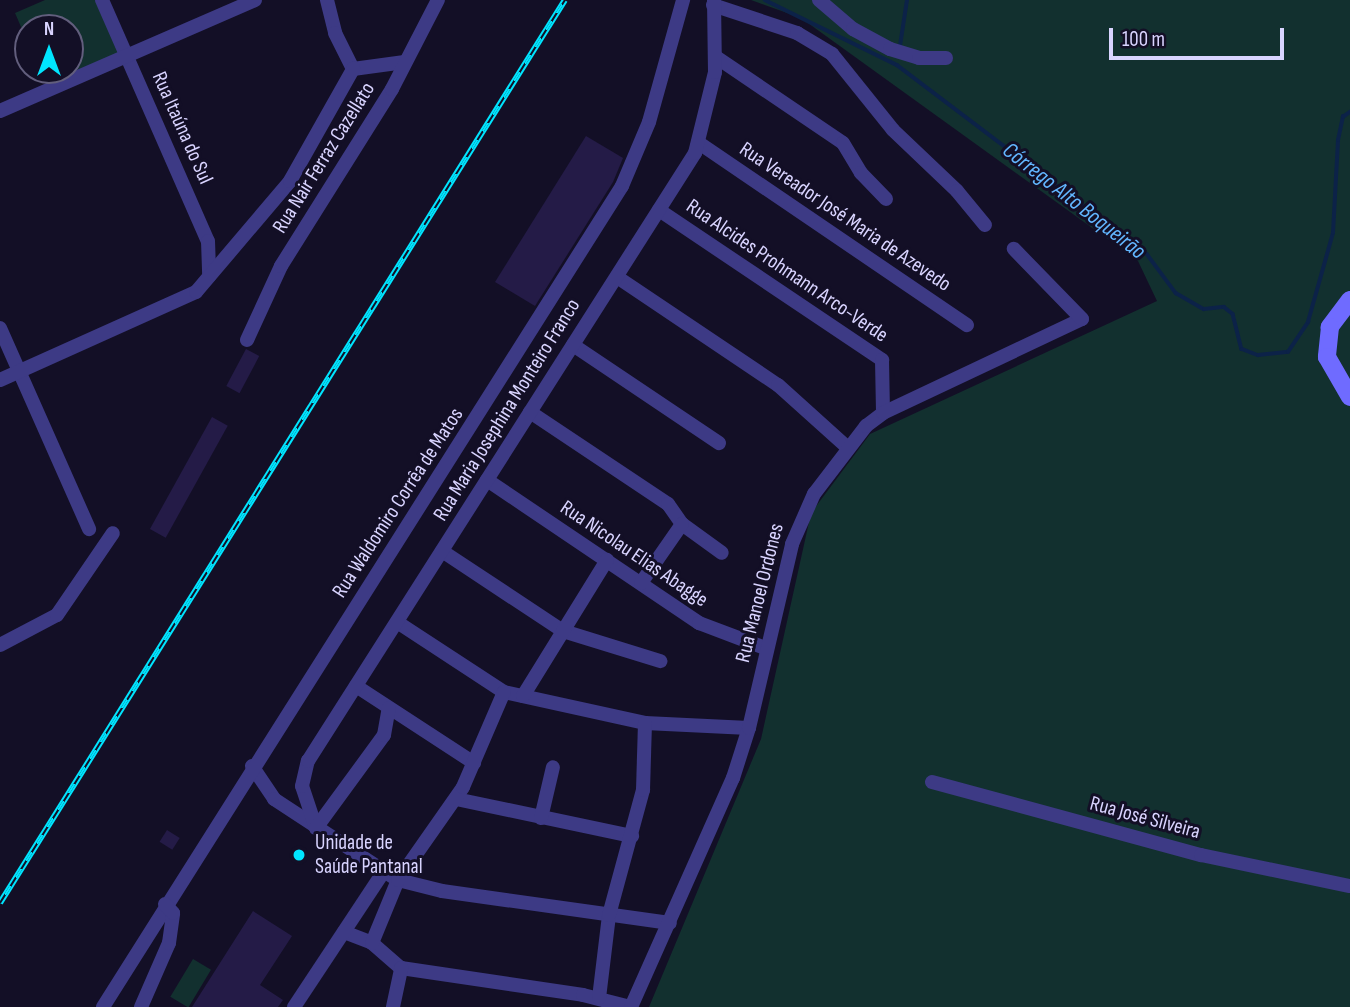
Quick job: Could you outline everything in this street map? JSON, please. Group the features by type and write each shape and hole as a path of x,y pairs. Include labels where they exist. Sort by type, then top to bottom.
{"street":[{"name":"Rua Itaúna do Sul","path":"102,0 208,241 209,276"},
{"path":"0,111 255,0"},
{"path":"327,0 335,33 353,69"},
{"name":"Rua Nair Ferraz Cazellato","path":"247,341 281,266 393,89 438,0"},
{"name":"Rua Waldomiro Corrêa de Matos","path":"103,1007 252,766 496,389 622,186 645,135 683,0"},
{"path":"819,0 853,29 890,49 904,54 946,58"},
{"path":"714,2 788,30 832,54 893,130 957,191 985,225"},
{"name":"Rua Maria Josephina Monteiro Franco","path":"316,828 302,786 304,771 617,277 699,142 716,57 714,2"},
{"path":"716,57 843,144 861,173 886,200"},
{"path":"353,69 405,62"},
{"path":"0,380 190,296 290,181 353,69"},
{"name":"Rua Vereador José Maria de Azevedo","path":"699,142 967,325"},
{"name":"Rua Alcides Prohmann Arco-Verde","path":"659,210 882,360 883,413"},
{"name":"Rua Manoel Ordones","path":"630,1007 708,839 749,728 765,648 798,523 848,448 883,413 1082,319 1014,248"},
{"path":"617,277 778,385 848,448"},
{"path":"1350,300 1330,327 1327,350 1331,370 1350,397"},
{"path":"0,328 89,529"},
{"path":"573,345 719,443"},
{"path":"530,412 668,504 682,524 722,553"},
{"name":"Rua Nicolau Elias Abagge","path":"487,480 712,630 765,648"},
{"path":"641,583 682,524"},
{"path":"0,645 57,615 113,533"},
{"path":"442,551 563,631 660,661"},
{"path":"523,696 607,560"},
{"path":"397,622 504,692 645,723 749,728"},
{"path":"356,686 474,763"},
{"path":"372,943 398,880 456,799 504,692"},
{"path":"316,828 384,735 389,708"},
{"path":"599,998 609,915 643,790 645,723"},
{"path":"252,766 274,799 398,880 442,891 670,923"},
{"path":"541,818 553,766"},
{"name":"Rua José Silveira","path":"932,782 1201,855 1350,886"},
{"path":"456,799 632,836"},
{"path":"294,1007 384,872"},
{"path":"141,1007 169,943 173,914 166,904"},
{"path":"344,932 372,943 401,968 599,998 630,1007"},
{"path":"393,1007 401,968"}],"green space":[{"path":"45,0 95,0 119,54 84,69 84,14 15,13"},
{"path":"751,0 1350,0 1350,1007 649,1007 761,739 811,513 870,434 1157,301 1138,261 801,18"},
{"path":"193,959 211,970 189,1007 170,997"}],"building":[{"path":"586,136 623,158 613,182 535,306 495,282"},
{"path":"246,349 259,356 240,393 226,386"},
{"path":"212,417 228,426 166,538 150,529"},
{"path":"167,830 180,838 172,850 160,842"},
{"path":"253,911 292,936 260,985 283,1000 278,1007 192,1007"}],"waterway":[{"name":"Córrego Alto Boqueirão","path":"765,0 897,65 1147,254 1176,293 1204,309 1224,307 1233,314 1242,349 1258,355 1288,352 1308,322 1333,233 1338,140 1343,117 1350,112"},
{"path":"900,46 907,0"}],"railway":[{"path":"0,903 565,0"}],"place":[{"name":"Unidade de Saúde Pantanal","path":"299,855"}]}
